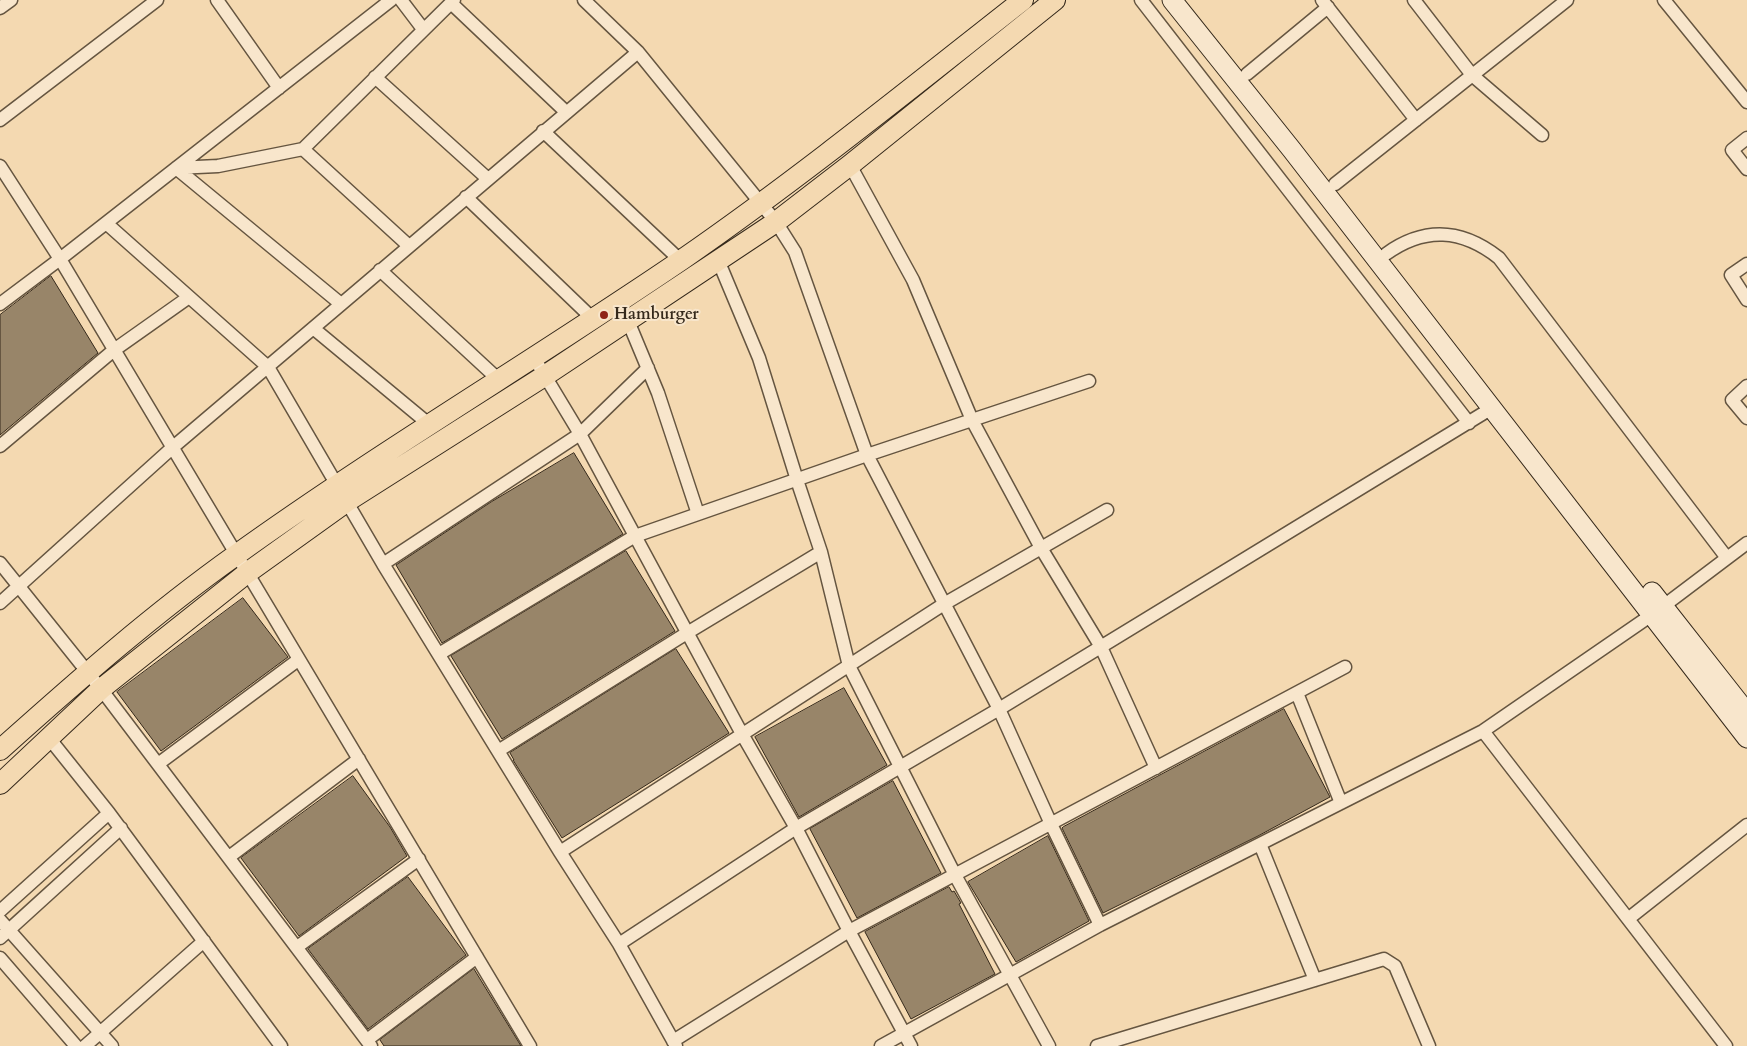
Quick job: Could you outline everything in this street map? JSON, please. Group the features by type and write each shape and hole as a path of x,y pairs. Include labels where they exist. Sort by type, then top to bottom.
{"main road":[{"path":"0,784 101,689 430,424 680,260 761,204 1023,0"},
{"path":"0,750 138,630 235,555 546,375 776,222 1055,0"},
{"path":"1007,13 1020,28"}],"street":[{"path":"0,8 11,0"},
{"path":"0,120 157,0"},
{"path":"217,0 278,88"},
{"path":"0,304 391,0"},
{"path":"401,0 423,29"},
{"path":"584,0 638,52 776,222 795,252 867,455 999,709 1051,824 1100,925"},
{"path":"1141,0 1469,423"},
{"path":"1172,0 1292,150 1492,408 1658,610 1747,713"},
{"path":"1186,0 1335,184 1386,254 1658,610 1747,738"},
{"path":"1414,0 1472,75 1542,134"},
{"path":"1664,0 1747,102"},
{"path":"176,168 218,166 303,149 452,1 566,112"},
{"path":"1335,184 1563,1"},
{"path":"1247,74 1325,4 1416,120"},
{"path":"0,603 172,448 638,52"},
{"path":"375,77 488,178"},
{"path":"543,131 680,260"},
{"path":"1747,138 1732,150 1747,170"},
{"path":"303,149 409,246"},
{"path":"850,165 913,280 972,420 1042,548 1101,647 1156,768"},
{"path":"0,166 60,259 235,555 530,1046"},
{"path":"176,168 341,304"},
{"path":"466,197 592,318"},
{"path":"106,223 268,367 383,564 560,852 619,944 674,1043 849,931 1345,667"},
{"path":"1386,254 1399,245 1413,239 1444,234 1474,241 1487,248 1499,258 1727,558"},
{"path":"718,260 759,358 796,480 821,552 849,666 955,875 1049,1046"},
{"path":"1747,264 1732,274 1747,300"},
{"path":"380,270 499,380"},
{"path":"0,446 114,350 189,297"},
{"path":"628,321 658,393 698,514"},
{"path":"313,328 430,424"},
{"path":"533,356 580,434 742,734 796,828 911,1046"},
{"path":"383,564 580,434 648,368"},
{"path":"439,654 635,536 867,455 1089,381"},
{"path":"1747,386 1732,400 1747,418"},
{"path":"619,944 796,828 999,709 1492,408"},
{"path":"560,852 944,604 1107,510"},
{"path":"881,1046 903,1032 1100,925 1483,731 1658,610 1747,542"},
{"path":"498,751 821,552"},
{"path":"0,563 88,672 369,1043 476,957"},
{"path":"158,764 298,660"},
{"path":"1297,693 1341,803"},
{"path":"1483,731 1726,1046"},
{"path":"49,738 121,828 280,1046"},
{"path":"229,857 359,759"},
{"path":"0,912 109,813"},
{"path":"1628,919 1747,825"},
{"path":"112,1046 3,929 121,828"},
{"path":"1260,844 1315,980"},
{"path":"297,947 419,859"},
{"path":"85,1046 204,941"},
{"path":"0,958 76,1046"},
{"path":"1097,1046 1384,959 1395,966 1428,1046"}],"building":[{"path":"51,276 98,353 0,435 0,315"},
{"path":"574,453 623,534 442,643 396,565 491,502"},
{"path":"626,551 675,631 502,739 451,656"},
{"path":"243,598 288,657 161,751 117,692"},
{"path":"676,649 729,733 562,838 510,753"},
{"path":"844,688 887,765 799,817 755,737"},
{"path":"1284,709 1330,797 1258,836 1103,913 1062,828"},
{"path":"353,776 390,827 407,856 299,936 241,858"},
{"path":"893,781 941,873 857,918 810,829"},
{"path":"1048,836 1089,921 1016,962 968,882"},
{"path":"408,877 466,955 368,1029 308,949"},
{"path":"949,887 952,892 954,891 961,903 959,904 995,974 911,1019 865,932"},
{"path":"474,969 521,1046 384,1046 380,1040"}],"place":[{"name":"Hamburger","path":"604,315"}]}
